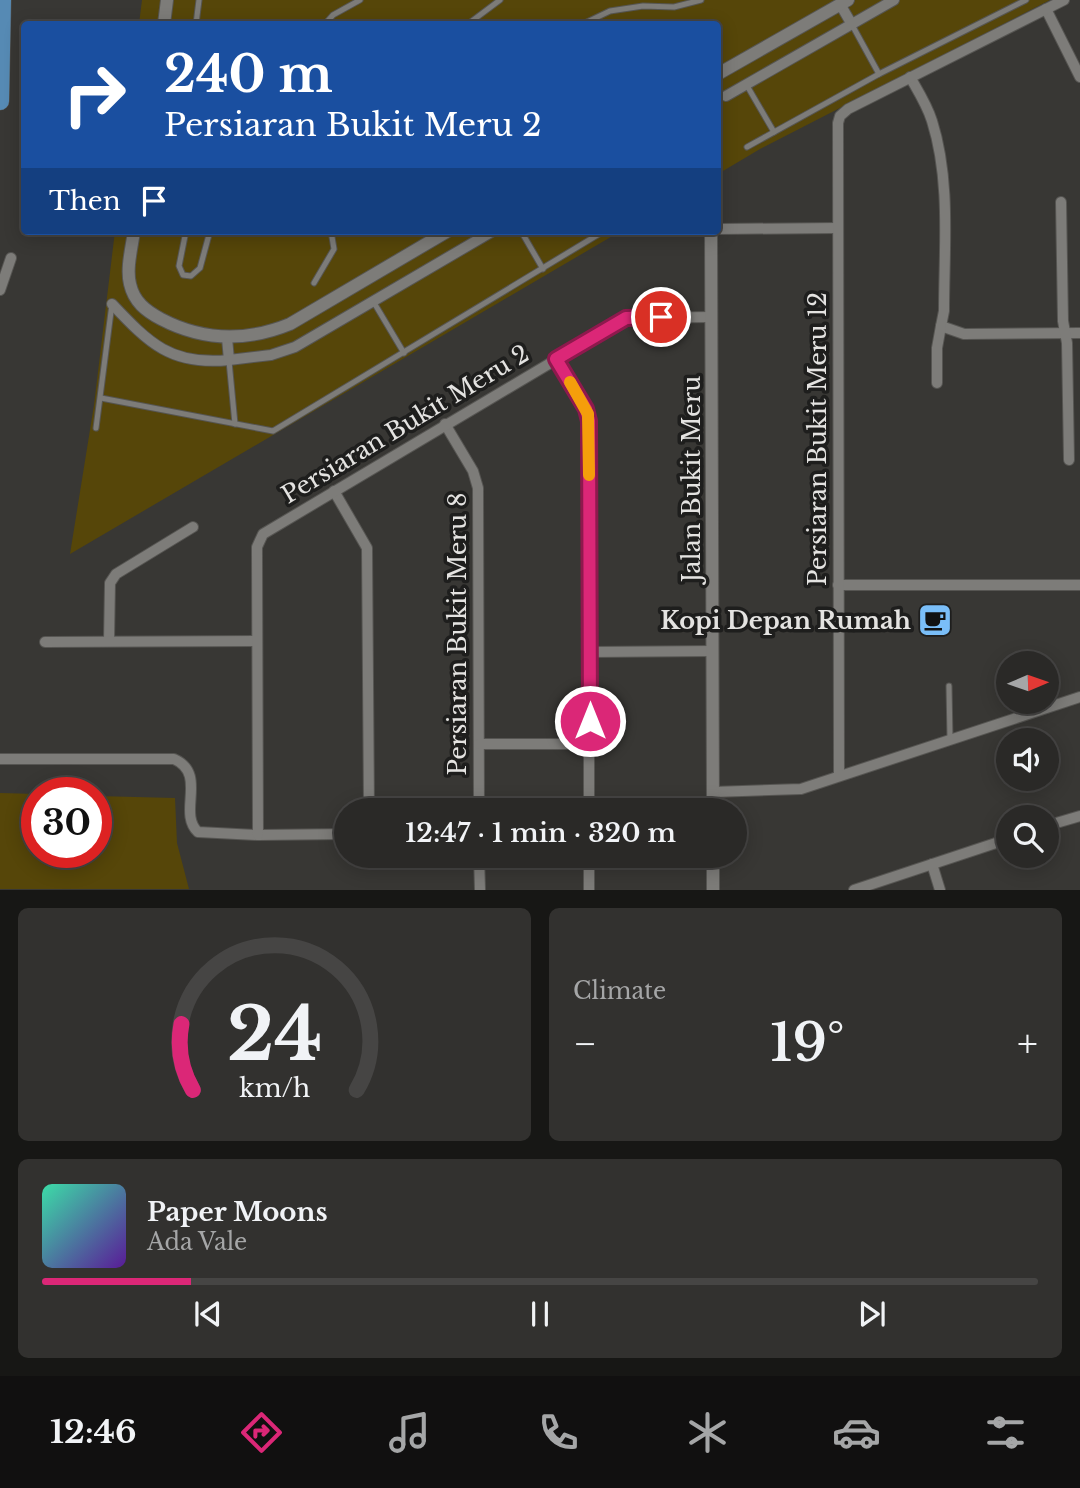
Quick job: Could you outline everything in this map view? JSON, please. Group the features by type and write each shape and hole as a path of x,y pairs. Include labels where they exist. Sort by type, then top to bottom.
{"highway":[{"path":"0,101 2,0"}],"street":[{"path":"164,21 167,0"},
{"path":"726,96 894,0"},
{"name":"Persiaran Bukit Meru 12","path":"839,776 837,130 840,116 848,108 1064,0"},
{"path":"721,72 844,2 851,23"},
{"path":"1046,9 1080,77"},
{"path":"910,77 932,118 942,164 944,311 937,348 937,383"},
{"path":"1061,202 1069,460"},
{"path":"721,229 838,228"},
{"path":"134,235 129,278 132,292 141,306 183,329 203,336 227,338 265,332 290,324 441,235"},
{"path":"112,304 160,349 192,361 229,360 283,352 486,235"},
{"name":"Jalan Bukit Meru","path":"711,235 713,798"},
{"path":"0,290 11,258"},
{"name":"Persiaran Bukit Meru 2","path":"258,835 257,555 260,540 269,529 626,318 711,317"},
{"path":"942,326 971,334 1080,333"},
{"path":"227,338 229,360"},
{"path":"556,359 586,409 589,421 589,798"},
{"name":"Persiaran Bukit Meru 8","path":"445,424 473,471 478,488 479,798"},
{"path":"334,491 367,548 369,798"},
{"path":"109,641 110,583 116,574 194,527"},
{"path":"838,585 1080,585"},
{"path":"45,642 257,641"},
{"path":"589,652 713,651"},
{"path":"713,792 793,790 1080,697"},
{"path":"479,744 590,744"},
{"path":"0,759 174,759 187,768 190,777 191,817 198,832 334,834"},
{"path":"1059,822 1080,816"},
{"path":"854,890 996,843"},
{"path":"932,864 940,890"},
{"path":"480,868 480,890"},
{"path":"589,868 589,890"},
{"path":"713,868 713,890"}],"lane":[{"path":"196,21 199,0"},
{"path":"328,21 333,15 360,0"},
{"path":"472,21 500,0"},
{"path":"589,21 610,11 643,6 674,7 701,0"},
{"path":"747,147 879,74 1023,1"},
{"path":"851,23 879,74"},
{"path":"746,84 774,132"},
{"path":"185,235 179,266 183,275 191,276 200,268 209,235"},
{"path":"314,283 334,249 332,235"},
{"path":"523,235 543,269"},
{"path":"101,398 273,431 598,235"},
{"path":"373,301 404,352"},
{"path":"96,428 112,304"},
{"path":"229,360 235,424"},
{"path":"949,686 950,739"}],"shaded area":[{"path":"142,0 1050,0 760,149 721,172 721,21 139,21"},
{"path":"115,235 614,235 70,554 94,405"},
{"path":"0,793 21,794 21,868 112,868 112,796 175,798 177,843 189,889 0,889"}],"slow traffic":[{"path":"570,382 588,414 589,475"}],"place":[{"name":"Kopi Depan Rumah","path":"935,620"}],"route":[{"path":"590,721 589,421 586,409 556,359 626,318 661,317"}]}
